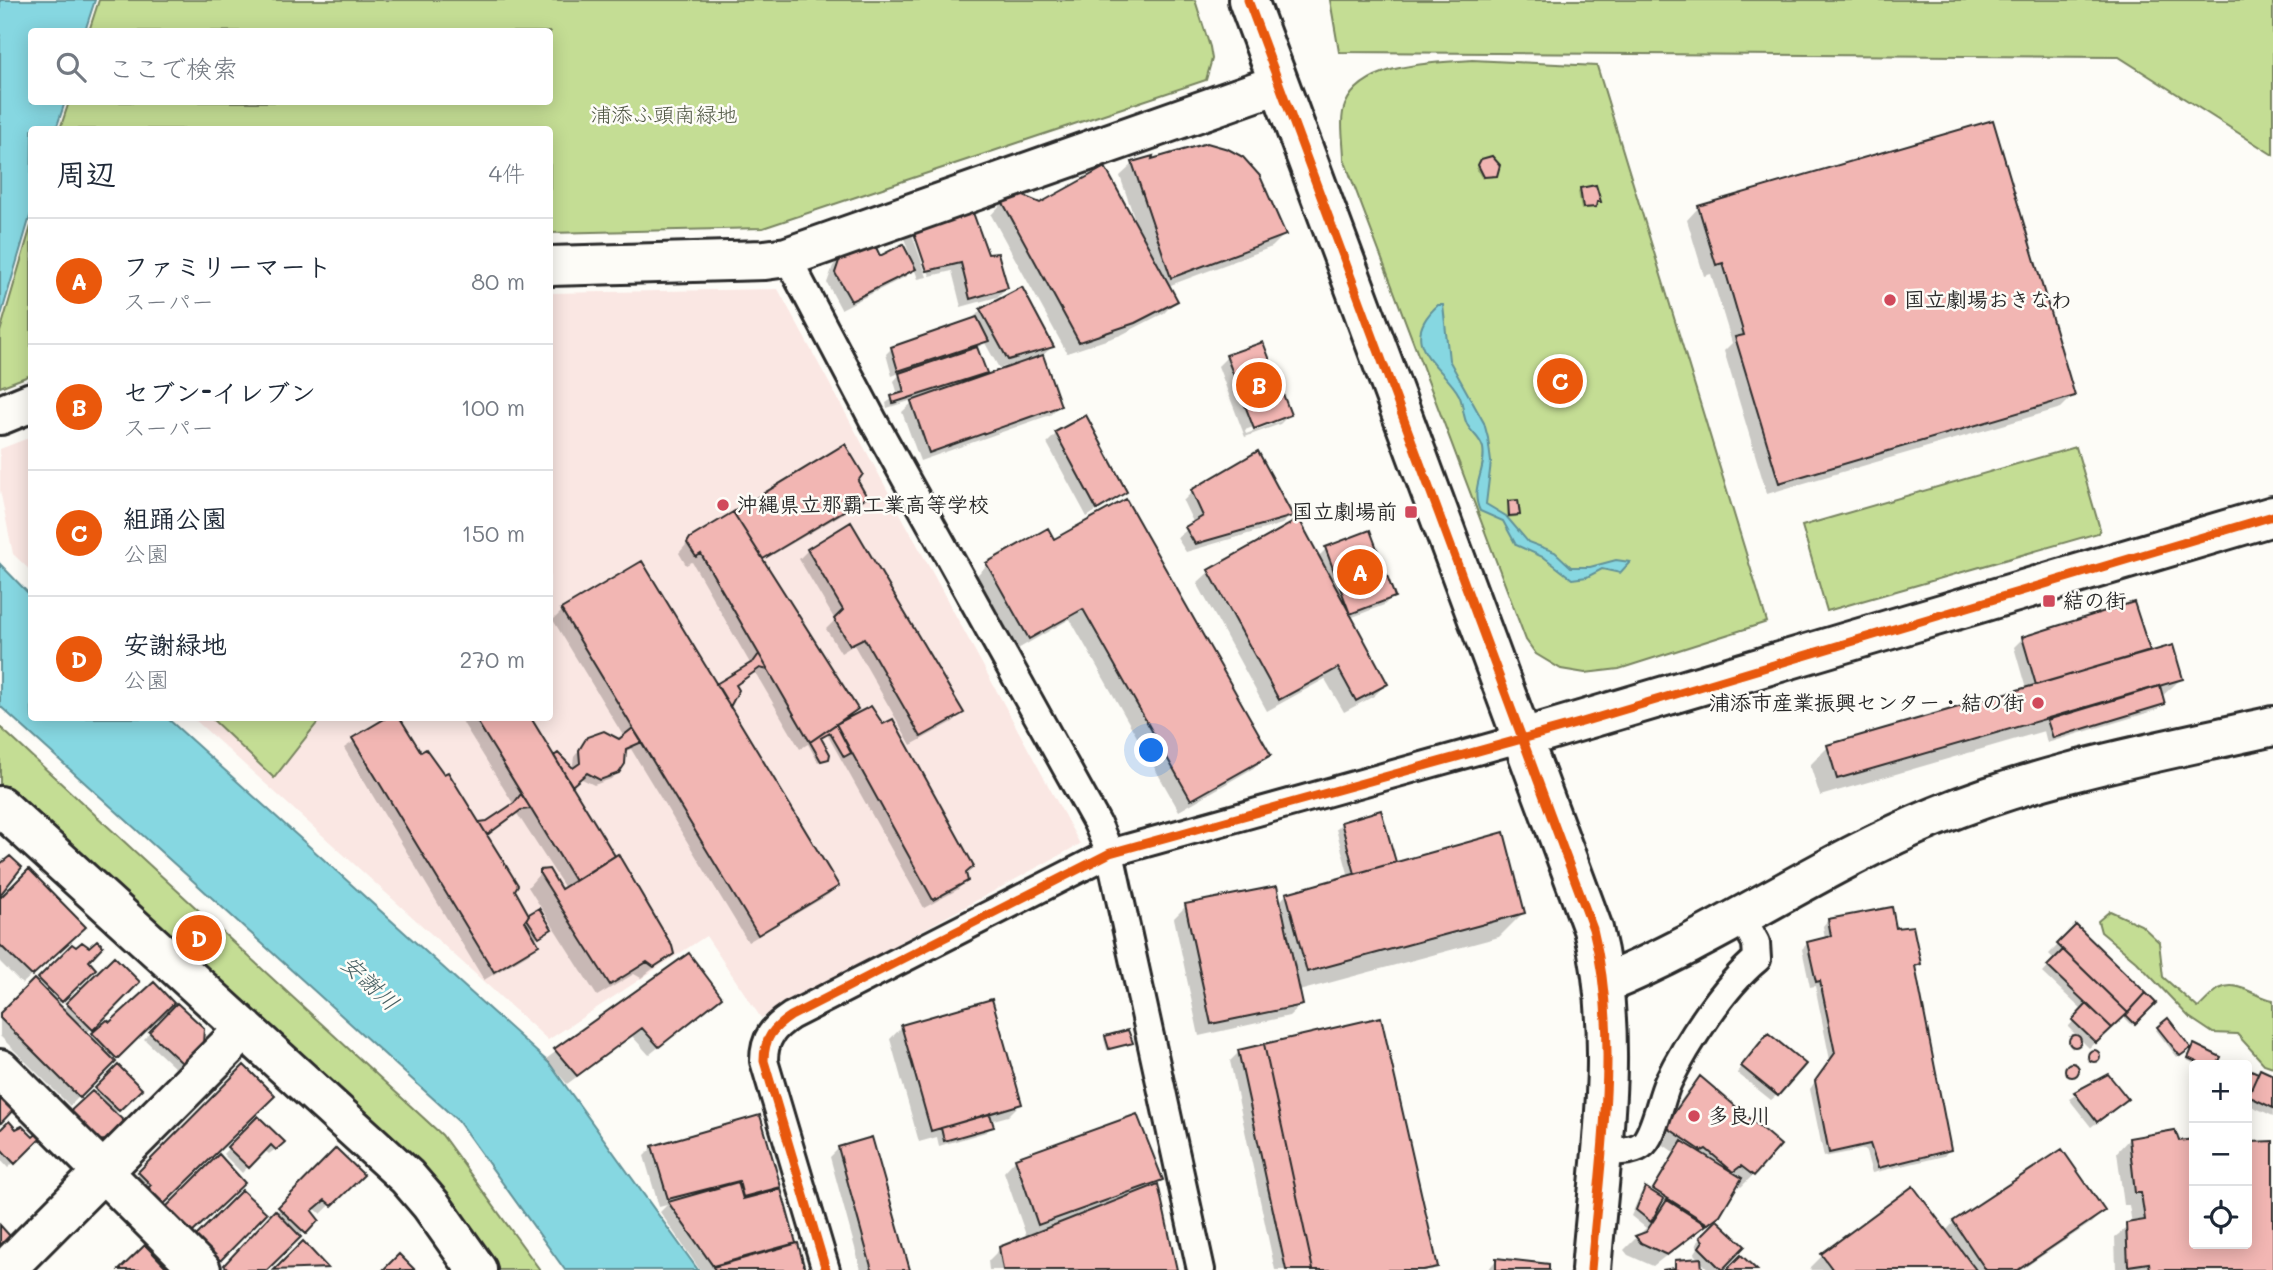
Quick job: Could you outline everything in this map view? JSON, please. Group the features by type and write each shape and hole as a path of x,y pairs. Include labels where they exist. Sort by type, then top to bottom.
{"street":[{"path":"1248,0 1593,929 1604,984 1607,1037 1602,1152 1591,1270"},
{"path":"553,266 765,260 787,257 1278,84"},
{"path":"787,257 873,420 1097,823 1110,853 1201,1270"},
{"path":"0,415 28,404"},
{"path":"826,1270 764,1061 764,1047 772,1029 790,1016 1110,853 1523,737 2273,516"},
{"path":"1604,984 1664,959 1826,870 1932,818 1977,800 2076,772 2273,726"},
{"path":"0,806 407,1177 432,1205 477,1270"},
{"path":"1602,1152 1632,1150 1644,1142 1668,1081 1735,981 1757,959 1756,943 1742,917"},
{"path":"5,1270 245,1029"},
{"path":"0,1069 201,1270"}],"shaded area":[{"name":"沖縄県立那覇工業高等学校","path":"778,289 1080,844 761,1018 706,936 548,1040 196,721 553,721 553,293"},
{"path":"28,438 28,568 13,554 0,490 0,449"}],"green space":[{"name":"浦添ふ頭南緑地","path":"99,0 1195,0 1212,59 1206,80 763,228 553,233 553,126 61,126 68,105 553,105 553,28 90,28"},
{"path":"1330,0 2273,0 2273,155 2119,57 1339,52"},
{"path":"1472,60 1597,66 1767,622 1619,669 1585,673 1561,669 1536,654 1526,640 1344,159 1343,111 1354,91 1367,80 1420,64"},
{"path":"28,236 28,376 0,387 0,332"},
{"path":"2076,447 2100,529 2098,533 1827,611 1802,526"},
{"path":"214,721 319,721 274,778"},
{"path":"0,727 442,1135 540,1270 498,1270 463,1221 409,1157 0,785"},
{"path":"2110,911 2141,925 2159,942 2163,977 2198,1008 2216,991 2226,986 2240,987 2273,1000 2273,1067 2264,1064 2237,1034 2213,1033 2189,1017 2136,961 2101,932 2098,921"}],"water":[{"path":"0,0 95,0 86,28 28,28 28,105 64,105 57,126 28,126 28,223 0,319"},
{"path":"1438,305 1443,305 1449,360 1484,423 1488,438 1491,462 1486,504 1506,516 1528,542 1555,552 1571,567 1590,567 1616,560 1630,562 1620,573 1602,569 1587,577 1572,579 1545,558 1516,545 1503,521 1480,511 1476,495 1484,456 1482,445 1466,422 1459,395 1426,354 1421,343 1420,332 1426,319"},
{"name":"安謝川","path":"0,564 28,593 28,721 170,721 549,1063 698,1270 565,1270 458,1121 0,706"}],"building":[{"name":"国立劇場おきなわ","path":"1993,120 2075,396 1779,483 1735,337 1744,335 1723,263 1716,265 1698,206"},
{"path":"1207,143 1243,157 1260,176 1286,235 1171,278 1132,162"},
{"path":"1492,156 1500,165 1497,176 1484,177 1478,165 1481,159"},
{"path":"1105,167 1178,301 1135,323 1079,342 1002,201 1019,194 1040,203"},
{"path":"1596,185 1601,202 1597,202 1596,207 1583,208 1580,188"},
{"path":"971,207 988,254 998,253 1008,288 970,299 961,263 927,271 912,227"},
{"path":"903,244 916,269 851,301 835,273 841,255 875,245 880,256"},
{"path":"1022,287 1054,347 1008,360 980,309"},
{"path":"977,317 989,341 898,371 891,347"},
{"path":"1263,342 1291,415 1254,429 1226,355"},
{"path":"977,347 987,373 893,403 891,396 904,392 899,373"},
{"path":"1043,355 1061,406 929,453 911,401"},
{"path":"1086,415 1127,492 1097,510 1055,432"},
{"path":"845,444 863,474 858,481 867,497 763,559 733,512"},
{"path":"1258,451 1293,516 1195,544 1185,527 1203,516 1191,490"},
{"path":"1126,499 1271,755 1191,800 1083,609 1029,639 986,563 1048,528 1054,539"},
{"path":"1518,500 1520,515 1509,516 1508,501"},
{"path":"733,512 858,709 810,742 701,554 696,557 687,543 690,538"},
{"path":"1299,519 1388,684 1356,701 1338,668 1279,700 1208,570"},
{"path":"851,522 964,713 921,737 864,638 850,645 834,619 843,610 807,549"},
{"path":"1370,530 1395,597 1350,614 1325,547"},
{"path":"642,561 839,886 758,935 561,609"},
{"path":"2134,602 2150,651 2036,685 2022,637"},
{"name":"浦添市産業振興センター・結の街","path":"2173,645 2183,679 1837,779 1827,745"},
{"path":"759,654 768,670 760,668 736,685 739,690 730,707 716,684 754,661"},
{"path":"2160,686 2165,704 2053,738 2047,720"},
{"path":"871,706 883,724 893,719 974,866 966,873 968,881 933,900 836,724"},
{"path":"381,721 402,721 421,752 426,749 444,774 448,772 518,885 515,890 529,915 525,921 539,945 494,972 352,738"},
{"path":"477,721 533,721 615,856 575,881"},
{"path":"836,724 851,753 844,757 830,733 821,738 830,754 829,759 821,761 810,742"},
{"path":"633,728 642,742 626,749 625,764 619,773 600,780 587,773 572,786 554,756 558,753 573,768 580,763 579,750 587,737 604,731 619,739"},
{"path":"521,794 531,809 521,810 487,835 479,822 487,821 514,803"},
{"path":"1381,810 1396,862 1355,874 1341,822"},
{"path":"1504,832 1525,913 1307,972 1286,893"},
{"path":"618,854 672,946 674,954 654,967 647,962 610,985 540,870 549,869 561,889"},
{"path":"10,856 22,867 0,895 0,864"},
{"path":"29,869 86,927 32,976 0,945 0,898"},
{"path":"1277,886 1303,1005 1211,1024 1185,904"},
{"path":"1892,907 1896,928 1913,926 1921,964 1915,966 1951,1150 1878,1168 1870,1144 1829,1153 1815,1081 1835,1053 1820,981 1816,982 1807,942 1831,936 1828,919"},
{"path":"539,908 552,929 539,937 527,919 529,914"},
{"path":"2076,925 2146,993 2128,1013 2057,944"},
{"path":"97,940 103,946 89,961 96,969 62,1002 38,978 72,944 76,947 82,942 89,947"},
{"path":"2063,950 2128,1013 2112,1028 2047,966"},
{"path":"689,953 722,997 659,1047 642,1028 577,1076 554,1049"},
{"path":"114,956 140,982 93,1030 66,1003"},
{"path":"34,979 116,1062 80,1098 0,1018 0,1013"},
{"path":"154,982 174,1003 117,1059 92,1033 107,1020 110,1022"},
{"path":"2146,993 2156,1003 2135,1024 2126,1015"},
{"path":"992,999 1022,1104 931,1131 901,1025"},
{"path":"177,1003 204,1028 203,1045 182,1063 149,1032"},
{"path":"2087,1004 2112,1028 2096,1043 2072,1020"},
{"path":"1381,1017 1438,1267 1423,1270 1313,1270 1264,1044"},
{"path":"2168,1018 2191,1048 2180,1056 2157,1027"},
{"path":"1128,1030 1133,1043 1109,1049 1105,1036"},
{"path":"1768,1033 1806,1064 1778,1096 1741,1066"},
{"path":"2075,1035 2081,1041 2075,1047 2069,1041"},
{"path":"1264,1044 1313,1270 1286,1270 1238,1050"},
{"path":"2194,1044 2221,1057 2220,1060 2188,1058"},
{"path":"2094,1050 2100,1056 2094,1062 2088,1056"},
{"path":"2072,1063 2077,1065 2077,1075 2072,1077 2067,1075 2065,1070 2067,1065"},
{"path":"118,1065 142,1089 119,1111 95,1088"},
{"path":"244,1065 275,1096 163,1205 147,1189 151,1185 138,1172"},
{"path":"2260,1069 2273,1075 2273,1108 2252,1098 2252,1087"},
{"path":"2252,1070 2258,1073 2252,1086"},
{"path":"2108,1074 2128,1099 2097,1122 2074,1092"},
{"path":"1700,1076 1781,1145 1754,1176 1741,1166 1733,1172 1706,1149 1702,1151 1665,1126"},
{"path":"0,1089 17,1106 0,1124"},
{"path":"92,1091 125,1122 108,1140 90,1141 66,1115"},
{"path":"990,1114 994,1127 944,1141 941,1128"},
{"path":"1137,1114 1163,1180 1038,1225 1015,1158"},
{"path":"760,1115 781,1187 743,1197 739,1181 668,1199 652,1146"},
{"path":"258,1116 285,1142 276,1150 271,1145 249,1168 227,1147"},
{"path":"9,1121 16,1129 22,1126 33,1137 40,1131 44,1135 15,1164 0,1148 0,1130"},
{"path":"2175,1130 2179,1141 2189,1140 2189,1249 2252,1249 2252,1142 2273,1141 2273,1270 2150,1270 2149,1263 2128,1266 2126,1223 2145,1220 2141,1193 2135,1193 2129,1138"},
{"path":"872,1137 910,1270 872,1270 838,1147"},
{"path":"1682,1141 1742,1178 1720,1215 1708,1224 1653,1189"},
{"path":"336,1148 364,1175 332,1206 325,1200 312,1211 319,1220 306,1234 278,1207"},
{"path":"2062,1149 2105,1211 2018,1270 1986,1270 1953,1221"},
{"path":"219,1154 245,1183 192,1233 166,1207"},
{"path":"738,1182 743,1199 781,1189 796,1243 713,1266 668,1202"},
{"path":"1158,1184 1177,1270 1003,1270 999,1247"},
{"path":"1913,1186 1976,1270 1833,1270 1821,1254"},
{"path":"1645,1187 1664,1199 1651,1222 1636,1210"},
{"path":"242,1190 267,1213 220,1261 196,1236"},
{"path":"1667,1200 1706,1225 1667,1255 1641,1243 1635,1236 1646,1232"},
{"path":"275,1210 301,1237 267,1270 229,1270 224,1265"},
{"path":"1717,1220 1745,1246 1722,1270 1699,1247 1703,1241 1700,1237"},
{"path":"0,1225 10,1236 0,1248"},
{"path":"303,1241 328,1268 274,1270"},
{"path":"798,1243 805,1270 715,1270 713,1267"},
{"path":"145,1245 169,1270 119,1270"},
{"path":"399,1254 415,1270 383,1270"},
{"path":"1741,1255 1757,1270 1726,1270"},
{"path":"1496,1258 1549,1264 1549,1270 1496,1270"},
{"path":"1701,1258 1702,1270 1662,1270 1675,1268 1675,1260"}],"cycle path":[{"path":"1248,0 1593,929 1606,1013 1607,1056 1603,1142 1591,1270"},
{"path":"826,1270 764,1061 771,1034 791,1016 1110,853 1579,723 2273,516"}],"place":[{"name":"国立劇場おきなわ","path":"1890,300"},
{"name":"組踊公園","path":"1560,381"},
{"name":"セブン-イレブン","path":"1259,385"},
{"name":"沖縄県立那覇工業高等学校","path":"723,505"},
{"name":"国立劇場前","path":"1411,512"},
{"name":"ファミリーマート","path":"1360,572"},
{"name":"結の街","path":"2049,601"},
{"name":"浦添市産業振興センター・結の街","path":"2038,703"},
{"name":"安謝緑地","path":"199,938"},
{"name":"多良川","path":"1694,1116"}]}
